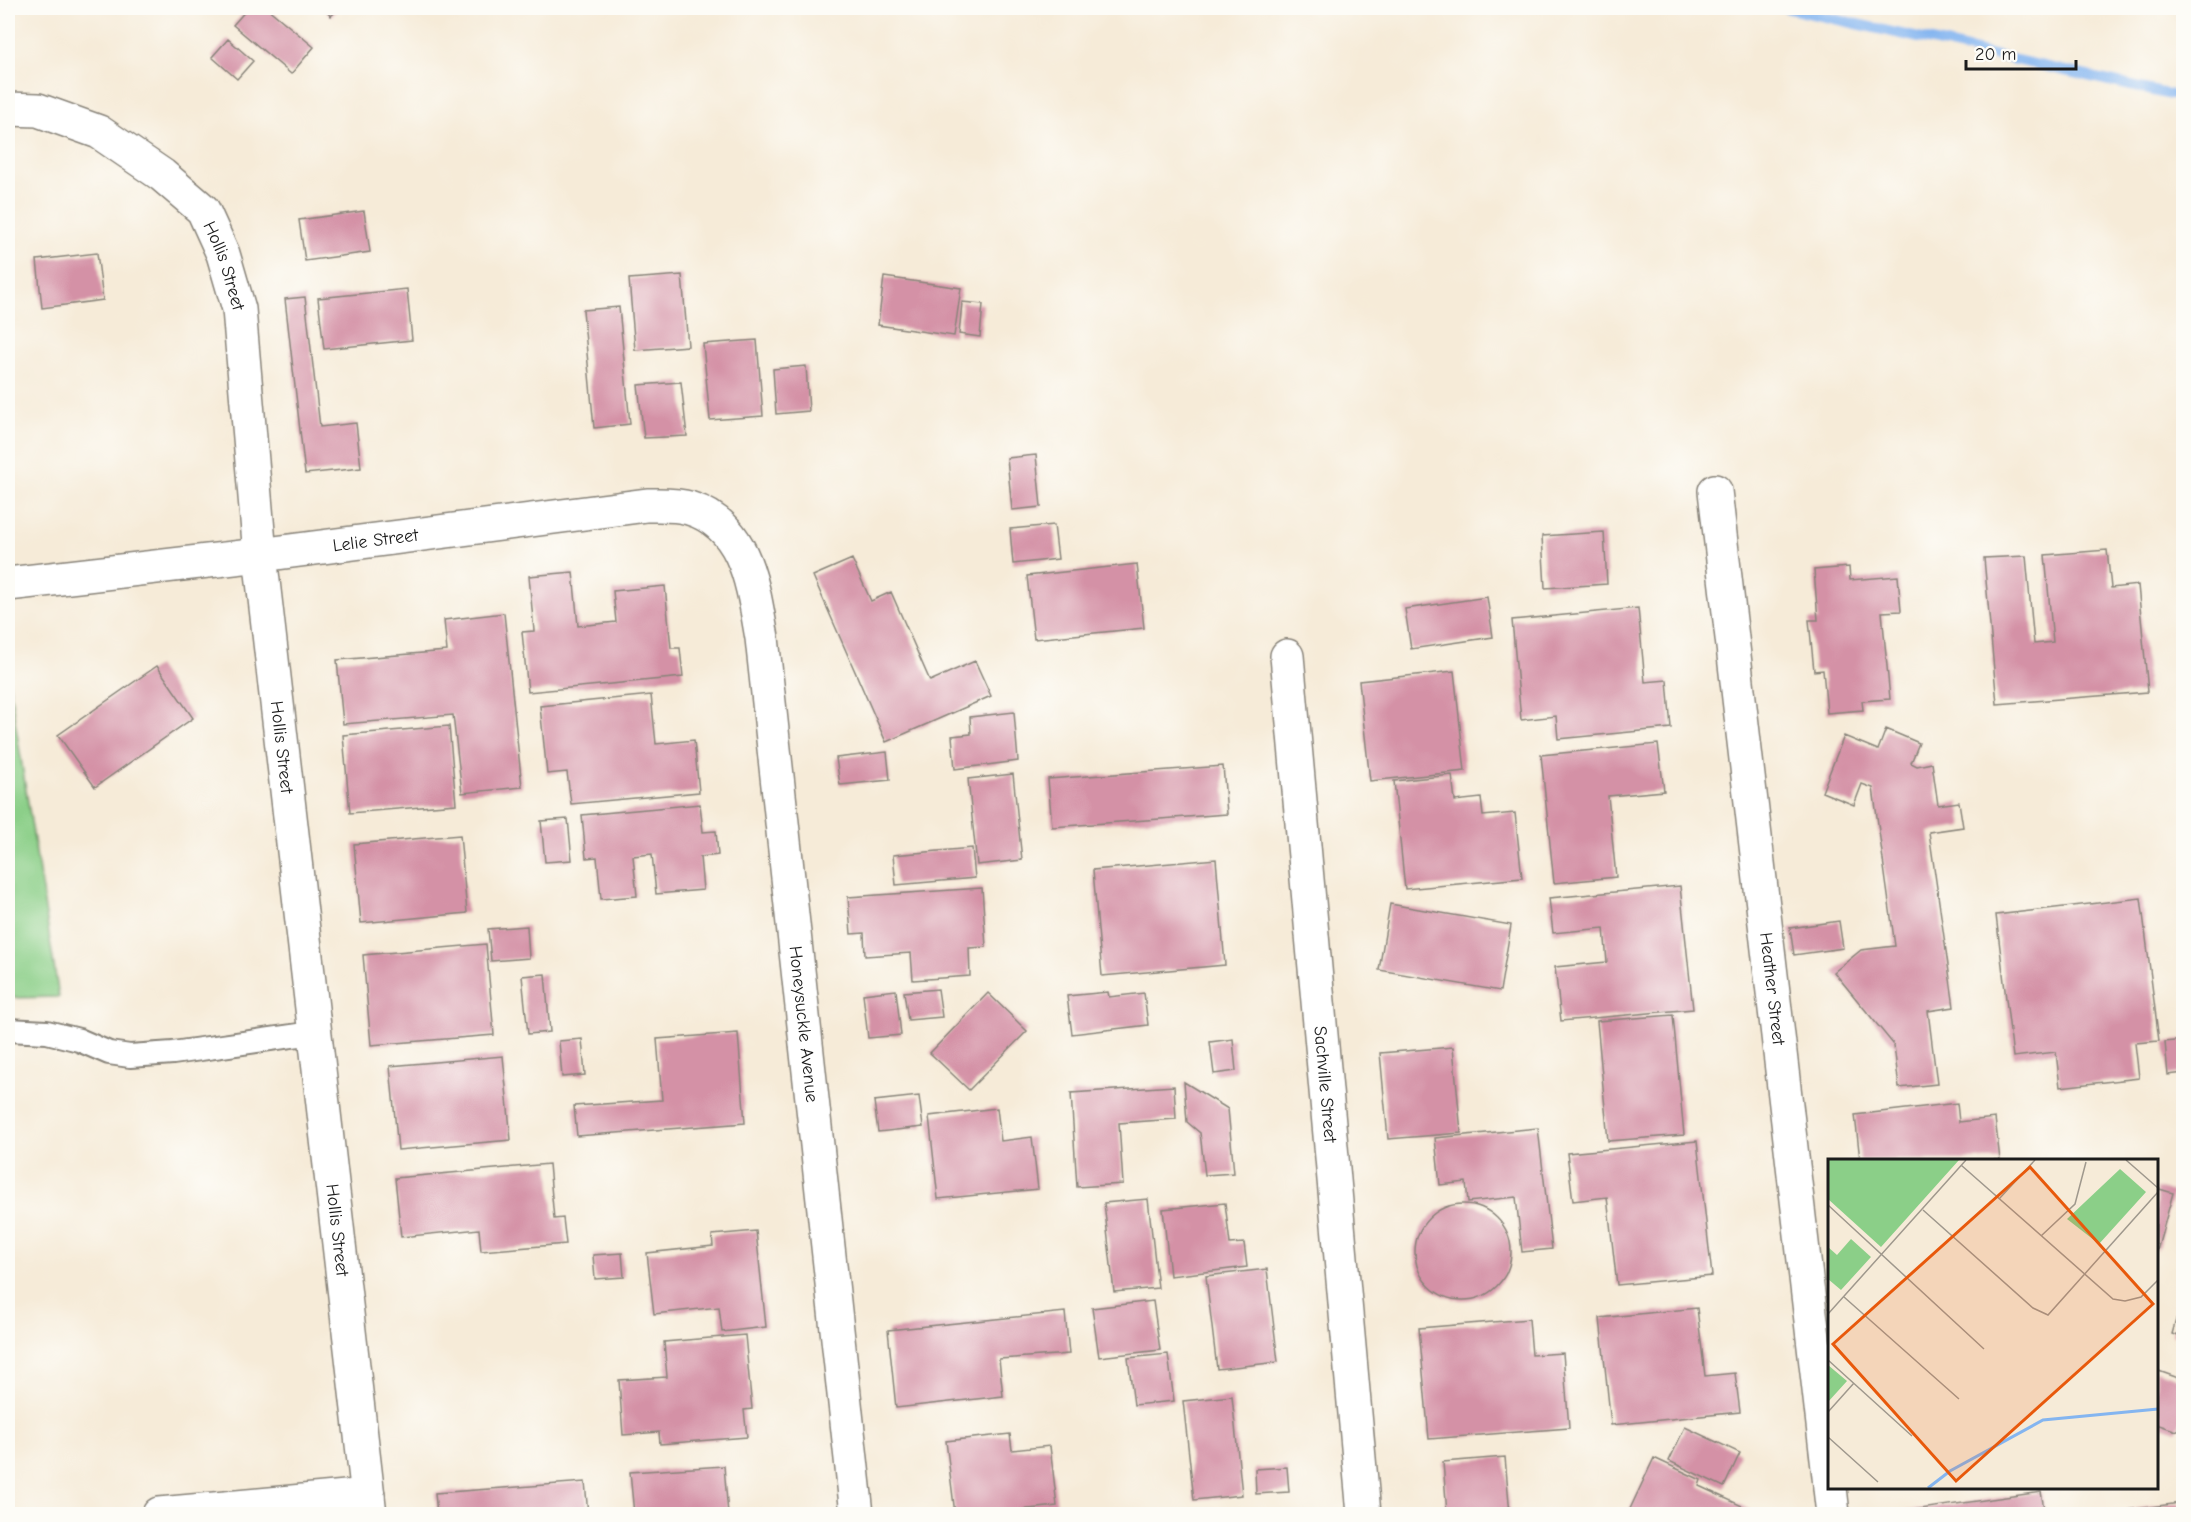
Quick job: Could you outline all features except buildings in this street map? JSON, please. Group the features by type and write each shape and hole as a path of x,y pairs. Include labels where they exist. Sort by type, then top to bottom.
{"street":[{"name":"Hollis Street","path":"8,109 38,110 99,132 162,175 203,210 223,254 239,309 260,555 313,1034 369,1505"},
{"name":"Heather Street","path":"1715,491 1828,1469"},
{"name":"Lelie Street","path":"8,584 260,555 647,505 687,507 710,516 734,537"},
{"name":"Honeysuckle Avenue","path":"734,537 748,573 762,638 857,1515"},
{"name":"Sachville Street","path":"1287,656 1364,1515"},
{"name":"Heather Street","path":"1830,1489 1833,1515"},
{"path":"159,1515 369,1505"}],"lane":[{"path":"8,1030 47,1032 79,1040 109,1053 130,1056 173,1053 313,1034"}],"green space":[{"path":"8,677 59,997 8,998"}],"waterway":[{"path":"1786,8 2171,95 2184,96"}]}
